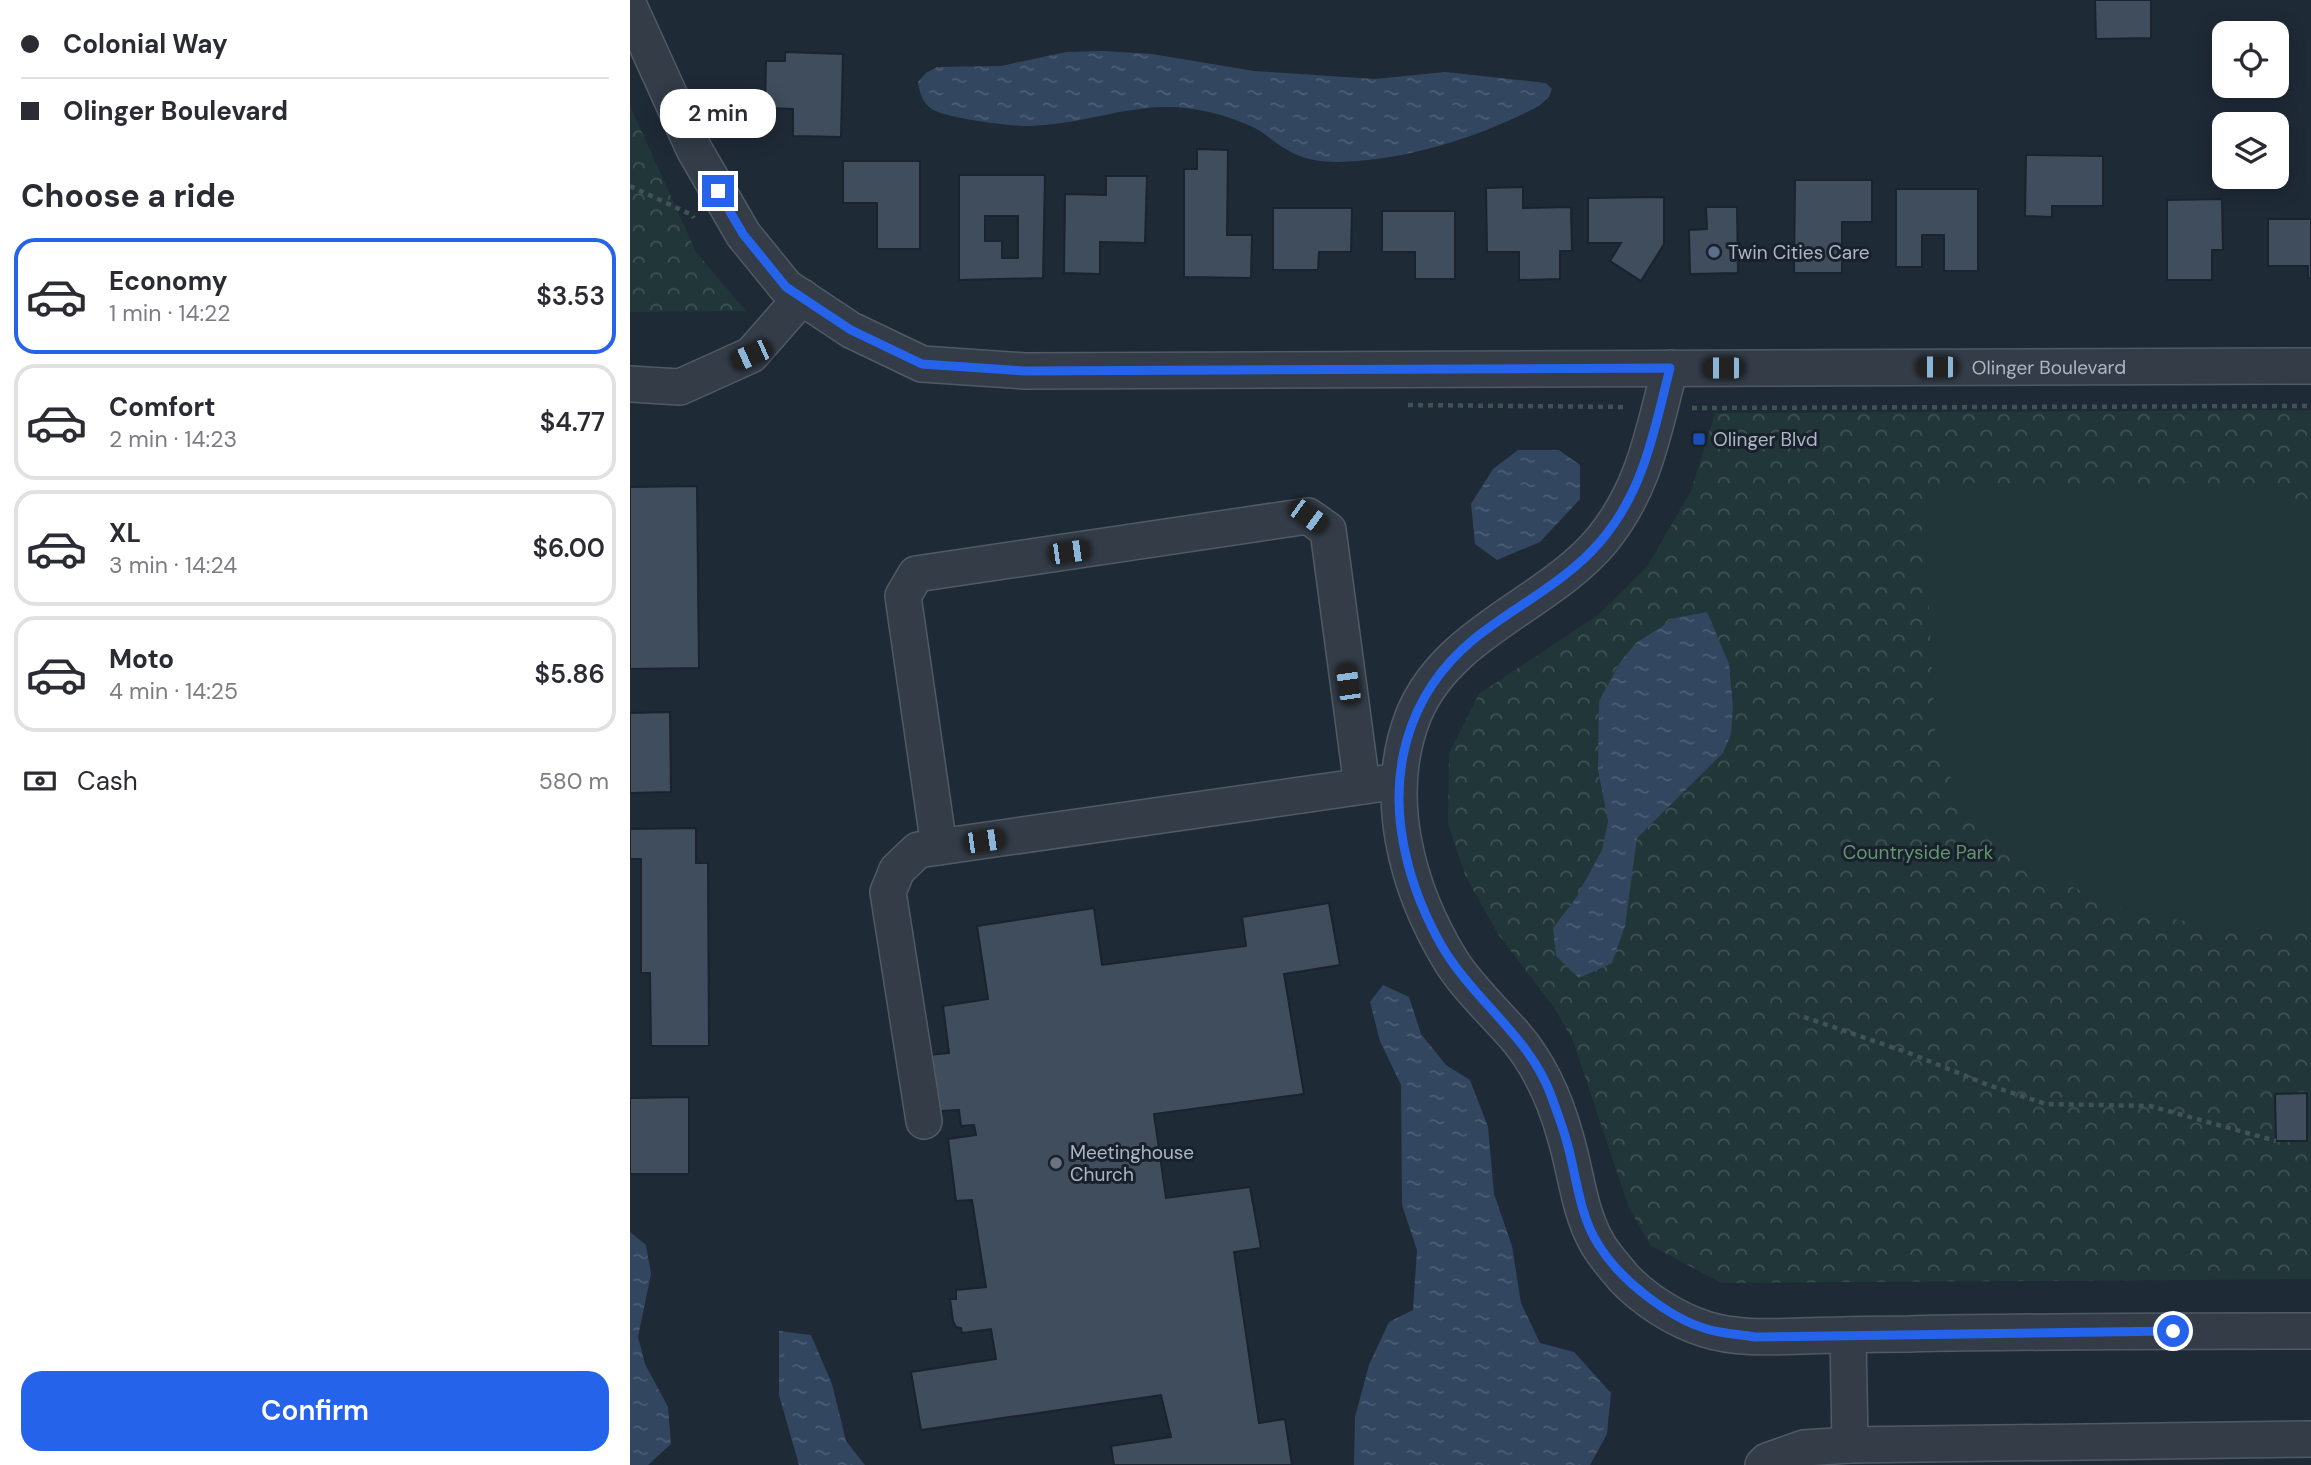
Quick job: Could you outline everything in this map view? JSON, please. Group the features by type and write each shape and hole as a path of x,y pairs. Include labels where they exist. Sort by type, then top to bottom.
{"street":[{"name":"Olinger Boulevard","path":"630,8 694,149 743,234 786,287 851,330 922,364 1025,371 2311,366"},
{"path":"630,384 680,387 751,355 802,297"},
{"path":"1670,368 1646,465 1626,508 1599,544 1566,573 1473,640 1440,673 1415,712 1401,756 1398,802 1407,860 1426,915 1454,965 1525,1048 1549,1090 1566,1138 1580,1198 1596,1242 1626,1281 1665,1310 1706,1329 1755,1337 2311,1331"},
{"path":"939,847 903,596 916,574 1308,516 1328,530 1362,786"},
{"path":"924,1121 888,892 897,870 918,850 1400,781"},
{"path":"1838,1452 1848,1335"},
{"path":"1763,1465 1767,1461 1804,1448 1838,1452 2311,1439"}],"path":[{"path":"630,186 692,215 698,224"},
{"path":"1804,1017 2046,1104 2150,1106 2276,1141"}],"green space":[{"path":"630,106 696,252 746,311 630,312"},
{"name":"Countryside Park","path":"2311,410 2311,1279 1722,1283 1651,1246 1629,1208 1573,1041 1555,1009 1498,934 1465,875 1448,823 1449,753 1479,694 1598,615 1647,567 1691,491 1715,413"},
{"path":"2270,483 2309,523 2311,924 2227,929 2125,910 2045,875 1969,817 1936,746 1927,571 1926,491"}],"water":[{"path":"1066,52 1152,54 1254,71 1375,79 1445,72 1546,83 1552,89 1549,97 1539,106 1474,135 1405,154 1338,162 1302,157 1242,122 1188,108 1147,108 1031,126 964,119 929,107 922,97 918,82 926,73 937,67 1001,66"},
{"path":"1518,450 1559,450 1580,465 1580,499 1540,542 1497,560 1475,544 1471,504 1493,469"},
{"path":"1707,612 1729,664 1733,707 1731,734 1723,753 1637,838 1625,926 1612,963 1579,978 1556,956 1553,928 1576,898 1602,850 1608,821 1598,770 1599,701 1621,661 1636,643 1675,618"},
{"path":"1383,985 1409,997 1421,1034 1446,1065 1470,1080 1488,1127 1494,1194 1512,1246 1521,1303 1540,1343 1574,1352 1611,1393 1607,1434 1590,1465 1354,1465 1355,1417 1369,1365 1389,1322 1413,1310 1417,1250 1402,1205 1401,1085 1380,1041 1370,1002"},
{"path":"630,1232 646,1245 651,1274 638,1337 645,1364 668,1407 671,1444 648,1465 630,1465"},
{"path":"779,1331 811,1335 832,1384 846,1441 865,1465 799,1465 779,1395"}],"building":[{"path":"2095,0 2151,0 2151,38 2096,39"},
{"path":"785,52 843,54 841,137 793,136 793,109 765,108 766,61 785,61"},
{"path":"1197,149 1228,150 1227,235 1252,235 1251,278 1184,277 1184,169 1197,169"},
{"path":"2026,155 2103,156 2103,206 2052,206 2052,217 2025,216"},
{"path":"843,161 920,161 920,249 877,249 877,203 843,203"},
{"path":"959,175 1045,175 1043,278 959,280","holes":["985,216 1018,216 1018,258 1002,258 1002,241 985,241"]},
{"path":"1106,176 1147,176 1145,243 1100,242 1100,274 1064,273 1065,194 1106,195"},
{"path":"1795,180 1872,180 1872,222 1842,222 1842,273 1794,273"},
{"path":"1523,187 1523,208 1571,207 1572,251 1560,251 1560,279 1519,280 1519,252 1487,252 1486,188"},
{"path":"1896,189 1978,189 1978,271 1944,271 1944,235 1922,235 1922,267 1896,267"},
{"path":"1664,197 1664,244 1641,281 1610,261 1621,243 1588,243 1588,198"},
{"path":"2222,199 2223,250 2212,250 2212,280 2167,280 2167,200"},
{"name":"Twin Cities Care","path":"1706,207 1737,207 1738,273 1690,274 1689,230 1707,229"},
{"path":"1273,208 1352,208 1351,252 1319,252 1318,270 1273,270"},
{"path":"1382,211 1455,211 1455,279 1415,279 1415,252 1382,252"},
{"path":"2268,219 2311,219 2311,278 2308,278 2308,266 2268,266"},
{"path":"697,486 699,668 630,669 630,487"},
{"path":"670,712 671,792 630,793 630,713"},
{"path":"696,828 696,863 708,863 709,1046 651,1046 650,973 641,973 641,859 630,859 630,829"},
{"name":"Meetinghouse Church","path":"1329,903 1340,965 1284,974 1304,1094 1154,1114 1166,1198 1250,1187 1261,1248 1234,1252 1259,1423 1285,1419 1292,1465 1114,1465 1111,1446 1171,1437 1161,1395 921,1430 911,1372 996,1359 991,1329 962,1333 961,1328 956,1327 953,1321 950,1299 956,1299 956,1290 986,1287 972,1200 956,1201 948,1139 976,1135 974,1125 961,1126 959,1110 940,1111 935,1104 928,1055 949,1053 943,1006 988,999 977,926 1094,908 1102,965 1246,946 1242,917"},
{"path":"2307,1093 2307,1141 2276,1141 2275,1094"},
{"path":"689,1097 689,1174 630,1174 630,1098"}],"place":[{"name":"Twin Cities Care","path":"1714,252"},
{"name":"Olinger Blvd","path":"1699,439"},
{"name":"Meetinghouse Church","path":"1056,1163"}],"route":[{"path":"718,191 743,234 786,287 851,330 922,364 1025,371 1670,368 1646,465 1626,508 1599,544 1566,573 1473,640 1440,673 1415,712 1401,756 1398,802 1407,860 1426,915 1454,965 1525,1048 1549,1090 1566,1138 1580,1198 1596,1242 1626,1281 1665,1310 1706,1329 1755,1337 2173,1331"}]}
